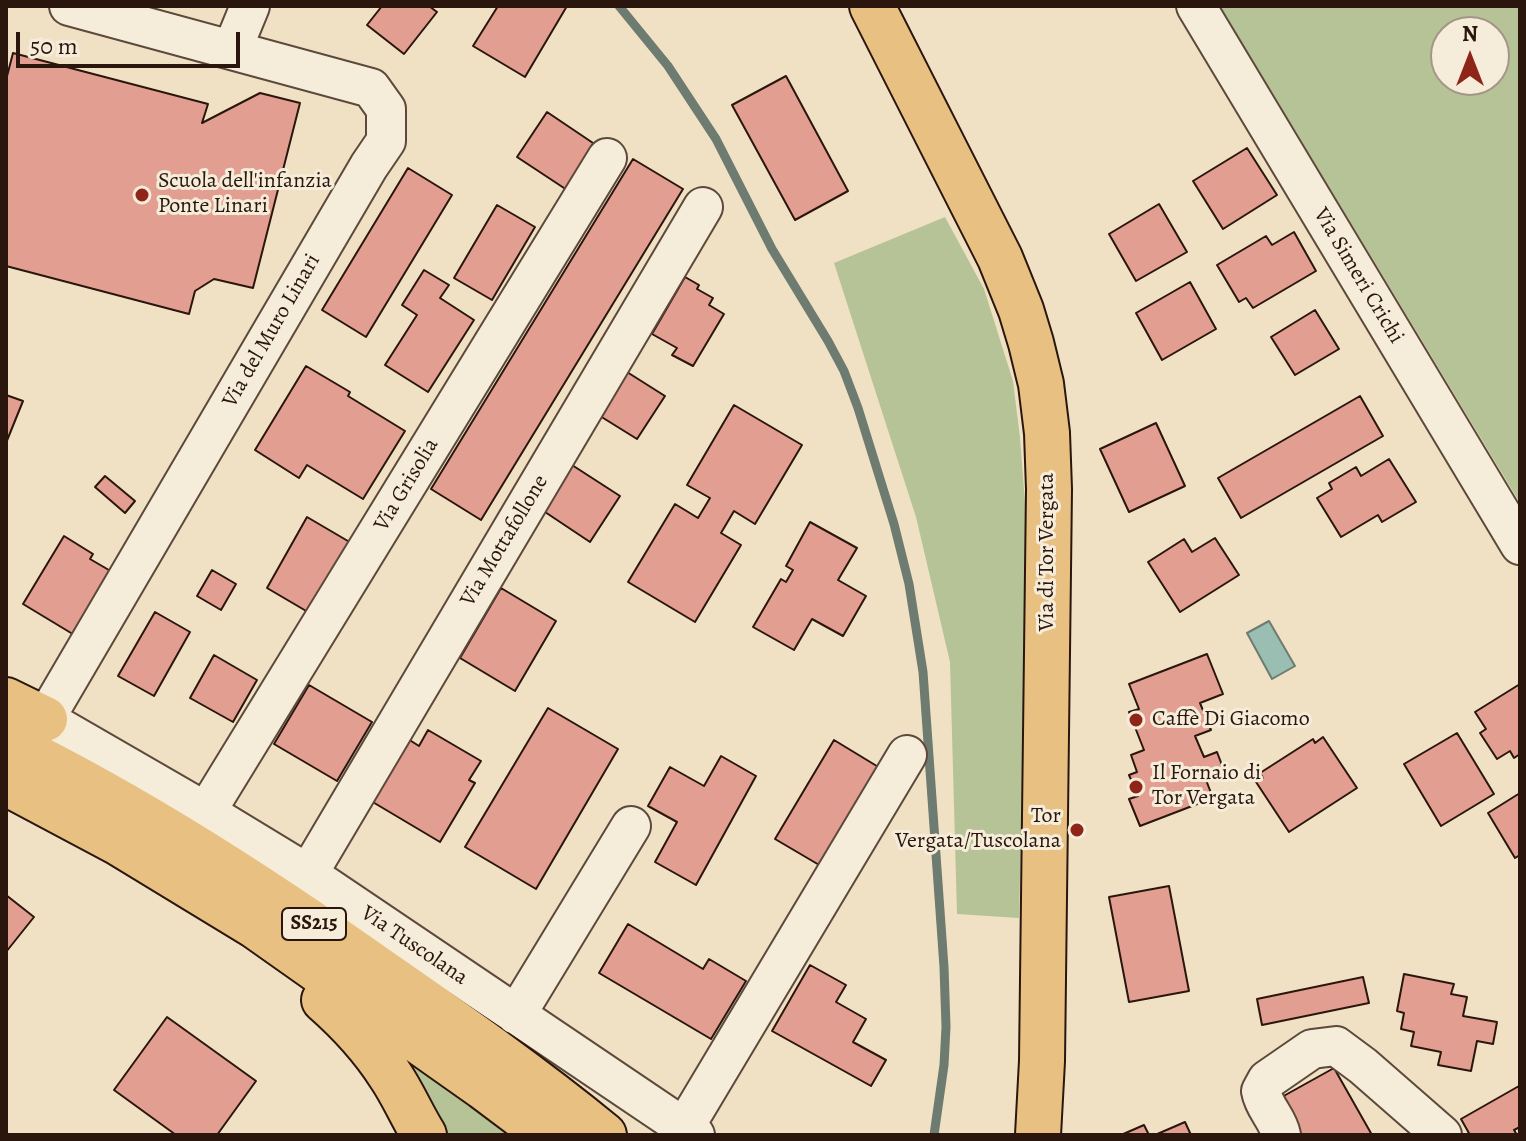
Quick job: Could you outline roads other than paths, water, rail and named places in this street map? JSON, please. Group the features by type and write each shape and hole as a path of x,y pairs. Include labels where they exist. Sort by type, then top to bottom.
{"main road":[{"name":"Via di Tor Vergata","path":"872,6 1000,258 1031,343 1045,415 1049,489 1042,1061 1038,1135"},
{"path":"6,700 45,719"},
{"name":"Via Tuscolana","path":"6,742 111,797 256,885 471,1034 604,1135"},
{"name":"SS215","path":"6,783 117,842 255,926 547,1135"},
{"path":"255,926 367,1042 392,1077 414,1128"}],"street":[{"name":"Via del Muro Linari","path":"45,719 386,141 386,109 371,88 69,6"},
{"path":"232,50 250,6"},
{"name":"Via Simeri Crichi","path":"1196,6 1520,545"},
{"name":"Via Grisolia","path":"206,812 607,158"},
{"name":"Via Mottafollone","path":"308,874 703,207"},
{"name":"Via Tuscolana","path":"45,719 308,874 690,1132"},
{"path":"690,1132 907,755"},
{"path":"516,1015 631,826"},
{"path":"1281,1135 1263,1101 1261,1091 1267,1080 1312,1049 1336,1046 1442,1135"}],"water":[{"path":"1269,621 1295,666 1272,679 1247,633"}],"waterway":[{"path":"619,6 668,66 716,139 772,249 844,371 894,524 909,584 923,672 944,967 944,1065 934,1135"}],"place":[{"name":"Scuola dell'infanzia Ponte Linari","path":"142,195"},
{"name":"Caffè Di Giacomo","path":"1136,720"},
{"name":"Il Fornaio di Tor Vergata","path":"1136,787"},
{"name":"Tor Vergata/Tuscolana","path":"1077,830"}]}
